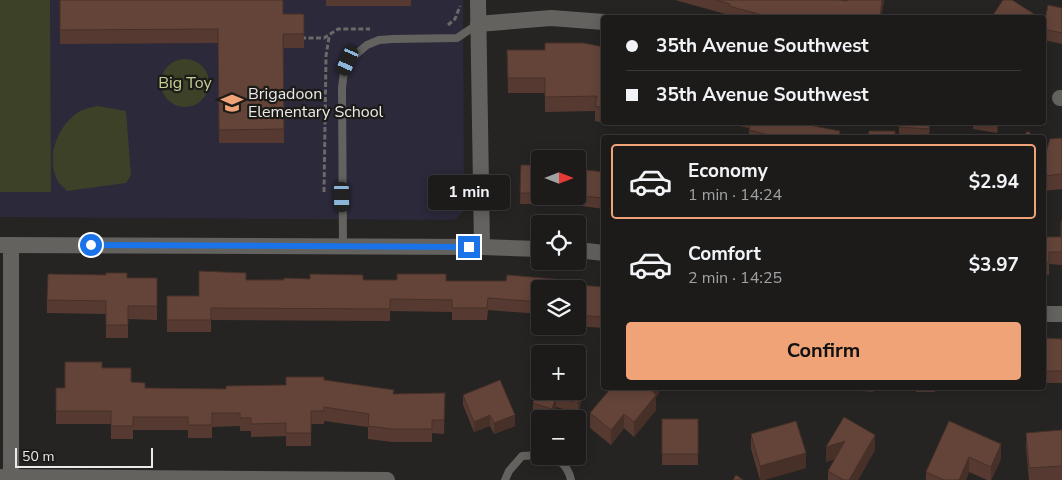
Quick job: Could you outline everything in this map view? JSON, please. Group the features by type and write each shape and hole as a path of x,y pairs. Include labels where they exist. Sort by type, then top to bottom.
{"street":[{"path":"478,0 482,247"},
{"path":"478,24 551,18 601,22"},
{"path":"387,480 8,478 6,245 531,249"},
{"path":"586,251 601,254"},
{"path":"1046,314 1062,314"}],"lane":[{"path":"343,247 342,88 344,71 348,61 367,45 379,40 457,38 478,24"},
{"path":"505,480 509,471 522,456 531,456"},
{"path":"564,465 571,480"}],"path":[{"path":"297,38 324,38 338,29"},
{"path":"324,192 326,56 329,36"}],"shaded area":[{"name":"Brigadoon Elementary School","path":"0,0 463,0 464,209 457,219 449,220 0,217"}],"green space":[{"path":"0,0 50,0 51,192 0,192"},
{"name":"Big Toy","path":"180,59 190,59 199,63 205,69 209,83 205,97 199,103 190,107 180,107 171,103 165,97 161,88 161,78 165,69 171,63"},
{"path":"98,106 126,111 131,175 126,183 67,191 59,183 53,164 53,155 58,136 63,127 77,113"}],"building":[{"path":"60,0 283,0 283,14 304,14 304,34 283,34 284,129 219,130 218,29 60,30"},
{"path":"716,0 882,0 880,15 762,15 729,6 730,4"},
{"path":"1003,0 1012,0 1036,15 993,15"},
{"path":"1048,5 1062,8 1062,33 1046,29"},
{"path":"545,43 583,43 601,46 601,107 595,106 597,96 545,97 545,78 508,78 507,50 545,50"},
{"path":"750,125 809,125 840,131 839,135 769,135 749,130"},
{"path":"899,125 930,125 929,129 899,127"},
{"path":"869,131 895,131 895,135 868,135"},
{"path":"1028,131 1032,135 1024,135"},
{"path":"1062,138 1062,174 1046,176 1046,152 1050,139"},
{"path":"521,165 531,165 531,193 520,193"},
{"path":"586,170 601,172 601,198 586,196"},
{"path":"1062,221 1062,252 1049,252 1049,263 1046,263 1046,237 1061,237"},
{"path":"199,271 246,273 246,280 310,279 310,274 363,275 363,280 397,280 397,274 446,274 446,281 506,281 507,275 555,279 531,280 531,301 488,298 487,308 452,308 452,300 390,299 390,309 211,308 211,320 167,320 167,296 199,296"},
{"path":"106,273 127,273 127,278 157,278 157,306 128,306 128,325 106,325 106,301 47,300 48,274 106,275"},
{"path":"586,286 601,287 601,317 586,316"},
{"path":"1046,338 1062,339 1062,371 1046,371"},
{"path":"65,362 102,362 102,368 131,368 131,382 145,383 145,388 226,389 226,386 286,385 286,377 324,377 324,380 394,390 393,394 445,393 444,420 432,420 432,429 392,429 368,426 369,414 324,407 324,411 311,411 311,433 286,433 286,423 251,424 251,418 240,418 240,413 212,413 212,425 188,425 188,417 133,417 133,426 111,426 111,411 56,411 56,388 65,388"},
{"path":"500,380 515,415 494,423 490,415 474,422 463,395"},
{"path":"609,390 651,390 656,395 634,422 624,414 611,430 590,413"},
{"path":"534,400 555,400 552,409 533,403"},
{"path":"567,400 579,400 578,403"},
{"path":"844,417 875,435 849,480 844,480 828,471 845,441 826,447"},
{"path":"662,419 698,419 698,454 662,454"},
{"path":"796,421 806,453 760,466 751,434"},
{"path":"949,421 1001,444 991,467 969,457 959,480 944,480 926,472"},
{"path":"1062,430 1062,466 1029,468 1026,433"},
{"path":"736,475 743,480 733,480"}],"place":[{"name":"Brigadoon Elementary School","path":"232,103"}],"route":[{"path":"91,245 469,247"}]}
